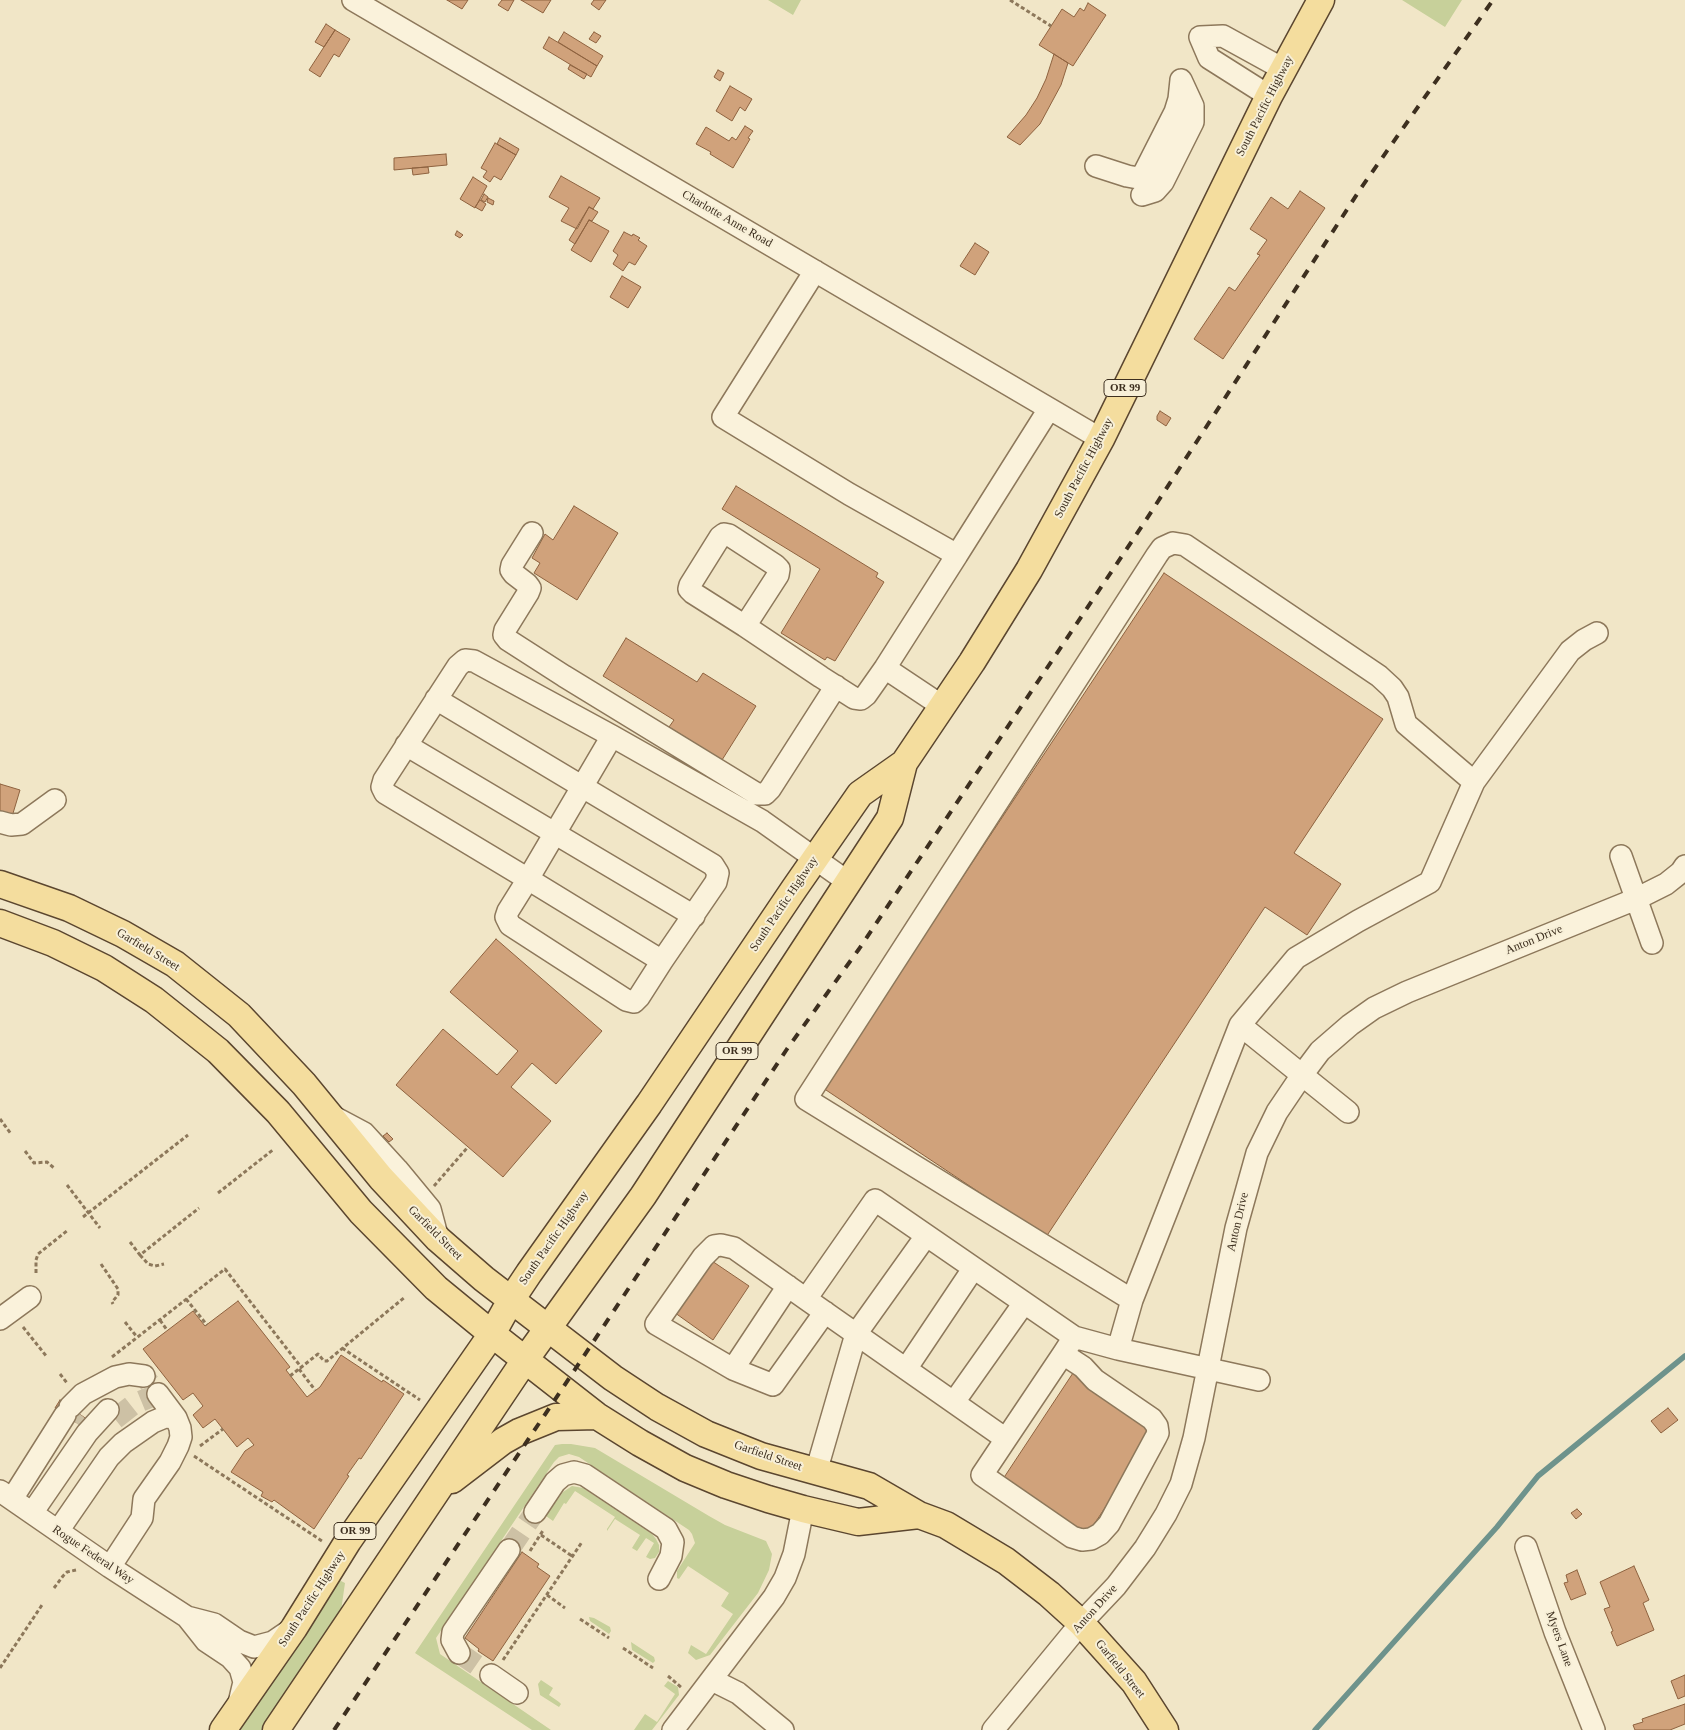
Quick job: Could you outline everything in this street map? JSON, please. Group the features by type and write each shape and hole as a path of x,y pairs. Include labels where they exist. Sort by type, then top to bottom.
{"main road":[{"name":"South Pacific Highway","path":"276,1730 525,1360 643,1196 890,818 904,763 1029,570 1100,439 1269,96 1321,0"},
{"name":"South Pacific Highway","path":"230,1721 294,1628 348,1541 492,1334 511,1300 649,1104 860,794 904,763"},
{"name":"Garfield Street","path":"0,884 69,908 123,934 175,964 239,1015 304,1084 381,1178 438,1239 511,1300 613,1378 665,1412 706,1434 761,1456 869,1486 919,1515 946,1525 1006,1561 1049,1594 1081,1623 1134,1682 1165,1730"},
{"name":"Garfield Street","path":"0,923 53,943 104,968 154,1000 218,1051 278,1112 361,1212 436,1288 597,1416 685,1468 726,1485 803,1510 858,1522 919,1515"},
{"path":"434,1494 503,1441 519,1432 556,1417 597,1416"}],"street":[{"name":"Charlotte Anne Road","path":"353,0 1100,439"},
{"path":"1269,96 1209,58 1200,37 1223,36 1283,69"},
{"path":"1096,166 1138,178 1144,173 1176,112 1181,80 1193,106 1193,122 1163,182 1155,191 1142,194"},
{"path":"815,271 723,417 849,494 957,555"},
{"path":"745,626 854,698 861,699 886,668 1049,409"},
{"path":"532,533 511,570 530,588 505,630 504,635 508,640 757,794 765,794 770,789 836,686"},
{"path":"1132,1300 806,1099 1162,548 1173,543 1185,545 1379,676 1392,688 1398,697 1406,724 1474,782"},
{"path":"1118,1349 1132,1300 1240,1025 1296,958 1430,882 1474,782 1570,651 1597,633"},
{"path":"662,961 385,793 382,786 384,780 458,666 465,660 474,661 762,821 848,882"},
{"path":"886,668 942,706"},
{"path":"436,699 582,786 713,865 718,873 716,882 634,1002 626,1000 510,925 506,917 508,911 555,834 582,786 612,736"},
{"path":"406,745 694,916"},
{"path":"0,822 11,826 22,824 55,800"},
{"path":"1621,856 1652,943"},
{"name":"Anton Drive","path":"993,1730 1081,1623 1116,1586 1145,1548 1181,1484 1194,1438 1236,1228 1257,1152 1277,1112 1324,1046 1374,1008 1407,992 1636,899 1666,884 1681,872 1685,866"},
{"path":"1240,1025 1348,1112"},
{"path":"806,1299 875,1200 1024,1303 1068,1346 1083,1367 1102,1386 1152,1420 1157,1426 1158,1432 1156,1437 1109,1524 1100,1534 1092,1539 1082,1540 1072,1537 982,1475 1068,1346"},
{"path":"816,1472 856,1334 926,1236"},
{"path":"825,1312 773,1385 733,1369 656,1324 702,1256 714,1246 721,1245 734,1248 1006,1439"},
{"path":"906,1368 973,1269"},
{"path":"733,1369 788,1286"},
{"path":"0,1319 30,1297"},
{"path":"954,1402 1024,1303"},
{"path":"1068,1346 1118,1349 1259,1380"},
{"path":"30,1512 73,1415 101,1384 115,1377 129,1374 144,1376"},
{"path":"141,1412 156,1405 168,1406"},
{"path":"30,1512 109,1457 123,1443 153,1422 165,1417 168,1406"},
{"path":"110,1566 142,1518 144,1500 178,1446 181,1437 180,1428 168,1406"},
{"path":"30,1512 100,1450 114,1419"},
{"path":"540,1520 555,1482 563,1475 574,1472 585,1475 666,1529 673,1542 671,1556 659,1579"},
{"path":"673,1730 774,1597 785,1578 794,1554 803,1510"},
{"name":"Rogue Federal Way","path":"30,1512 187,1617 206,1641 230,1657 240,1668 244,1682 230,1721"},
{"name":"Myers Lane","path":"1526,1547 1555,1632 1594,1730"},
{"path":"459,1654 452,1640 453,1632 518,1552"},
{"name":"Rogue Federal Way","path":"187,1617 214,1624 240,1641 254,1647 273,1642 294,1628"},
{"path":"496,1669 517,1693"},
{"path":"712,1680 738,1693 783,1730"}],"path":[{"path":"1010,0 1051,26"},
{"path":"0,1119 11,1134"},
{"path":"83,1217 188,1135"},
{"path":"433,1187 467,1148"},
{"path":"218,1193 274,1149"},
{"path":"24,1151 34,1163 47,1162 54,1168"},
{"path":"67,1185 100,1228"},
{"path":"140,1255 199,1208"},
{"path":"36,1273 38,1254 68,1230"},
{"path":"130,1242 148,1264 155,1266 164,1264"},
{"path":"101,1264 118,1289 118,1295 112,1302 113,1304"},
{"path":"108,1360 224,1269 315,1390"},
{"path":"290,1376 318,1354 326,1361 405,1297"},
{"path":"186,1299 207,1325"},
{"path":"160,1320 167,1330"},
{"path":"125,1322 137,1338"},
{"path":"22,1326 47,1357"},
{"path":"342,1348 420,1400"},
{"path":"194,1455 324,1543"},
{"path":"540,1520 540,1535"},
{"path":"518,1552 540,1535"},
{"path":"540,1535 572,1556"},
{"path":"496,1669 582,1542"},
{"path":"54,1588 62,1576 67,1572 76,1570"},
{"path":"547,1595 565,1608"},
{"path":"0,1668 42,1605"},
{"path":"580,1619 609,1638"},
{"path":"624,1648 652,1668"},
{"path":"668,1676 685,1690"}],"green space":[{"path":"768,0 801,0 793,15"},
{"path":"1402,0 1462,0 1445,27"},
{"path":"562,1444 595,1448 725,1525 766,1541 772,1554 769,1570 758,1593 710,1655 696,1660 688,1653 691,1645 706,1654 733,1614 721,1606 729,1593 688,1566 679,1579 677,1578 677,1571 695,1543 692,1534 689,1530 579,1457 569,1454 559,1457 436,1638 440,1654 551,1730 532,1730 415,1653 555,1445"},
{"path":"572,1486 583,1488 652,1534 659,1545 659,1552 655,1558 650,1559 646,1557 654,1543 646,1538 637,1551 632,1548 640,1535 615,1519 607,1531 615,1517 575,1491 566,1504 564,1503 553,1521 546,1516 563,1492"},
{"path":"339,1580 345,1583 339,1615 262,1730 240,1730"},
{"path":"589,1617 610,1627 611,1631 609,1634 590,1621"},
{"path":"631,1642 654,1657 655,1661 653,1663 632,1650"},
{"path":"541,1680 553,1688 549,1695 561,1704 559,1707 540,1695 538,1684"},
{"path":"668,1681 678,1687 679,1695 652,1730 634,1730 645,1714 657,1722 675,1694 664,1686"}],"building":[{"path":"447,0 468,0 462,9"},
{"path":"502,0 514,0 508,11 498,5"},
{"path":"521,0 551,0 543,13"},
{"path":"594,0 606,0 599,10 591,4"},
{"path":"1088,3 1106,15 1073,66 1039,45 1062,9 1074,17 1080,8 1084,11"},
{"path":"326,24 335,30 324,47 315,42"},
{"path":"335,30 350,39 339,57 334,54 320,77 309,70"},
{"path":"564,32 603,56 597,66 558,42"},
{"path":"594,32 601,36 596,43 589,39"},
{"path":"549,37 597,66 591,77 543,48"},
{"path":"1054,54 1068,63 1061,85 1040,124 1020,145 1007,137 1026,115 1037,98 1046,79"},
{"path":"570,65 587,74 584,79 568,69"},
{"path":"718,70 724,73 720,81 714,77"},
{"path":"730,86 752,99 745,111 740,107 732,121 716,111"},
{"path":"745,126 753,131 733,168 696,144 706,127 729,141 732,137 736,140"},
{"path":"500,138 519,149 516,155 497,144"},
{"path":"495,143 516,155 501,180 494,176 490,182 483,177 487,171 481,168"},
{"path":"446,154 447,165 394,170 394,158"},
{"path":"428,167 429,173 413,175 412,168"},
{"path":"561,176 600,198 593,209 589,207 577,229 561,221 569,208 549,197"},
{"path":"473,177 487,186 475,208 460,199"},
{"path":"1300,191 1325,208 1223,359 1194,339 1229,287 1235,291 1260,255 1257,254 1267,240 1250,229 1271,197 1288,209"},
{"path":"484,194 488,197 485,202 481,200"},
{"path":"488,198 494,201 493,205 487,202"},
{"path":"480,200 486,204 482,211 475,207"},
{"path":"589,207 598,212 592,221 589,220 575,244 569,240"},
{"path":"589,220 609,231 591,262 571,250"},
{"path":"457,231 463,235 460,238 455,235"},
{"path":"624,232 640,238 638,240 647,246 635,265 629,262 623,271 613,264 618,255 613,251"},
{"path":"975,243 989,252 975,275 960,266"},
{"path":"622,276 641,287 628,308 610,297"},
{"path":"1160,411 1171,418 1166,426 1157,420"},
{"path":"736,486 878,573 876,577 884,582 835,661 827,657 825,660 781,633 820,569 722,509"},
{"path":"574,506 618,533 577,600 534,573 540,563 532,558 545,534 553,540"},
{"path":"1164,573 1383,719 1294,853 1341,884 1307,935 1265,907 1046,1237 823,1088"},
{"path":"626,638 697,682 703,673 756,706 722,760 669,727 674,720 603,676"},
{"path":"0,784 20,790 11,820 0,817"},
{"path":"496,939 602,1031 556,1084 532,1063 511,1087 551,1121 503,1177 396,1085 443,1029 497,1075 518,1051 450,992"},
{"path":"387,1133 393,1139 389,1142 383,1136"},
{"path":"709,1259 749,1286 713,1340 671,1310"},
{"path":"238,1301 290,1367 286,1370 307,1397 320,1387 341,1355 404,1394 361,1459 359,1458 347,1475 349,1476 314,1529 274,1500 272,1502 261,1496 263,1492 231,1472 245,1451 254,1445 248,1438 237,1447 215,1419 203,1428 193,1415 203,1406 193,1393 183,1400 143,1349 193,1311 205,1326"},
{"path":"1073,1373 1157,1429 1085,1538 1001,1482"},
{"path":"60,1400 85,1418 80,1425 55,1408"},
{"path":"1668,1408 1678,1420 1661,1433 1651,1421"},
{"path":"1577,1509 1582,1514 1576,1519 1571,1513"},
{"path":"522,1552 539,1564 537,1567 550,1576 493,1661 478,1651 479,1649 465,1638"},
{"path":"1634,1566 1649,1600 1643,1603 1654,1630 1617,1646 1604,1609 1610,1607 1600,1582"},
{"path":"1577,1570 1586,1594 1571,1600 1564,1583 1568,1582 1566,1575"},
{"path":"1685,1675 1685,1696 1678,1699 1671,1681"},
{"path":"1685,1704 1685,1724 1670,1730 1635,1730 1633,1725 1643,1722 1642,1719"}],"waterway":[{"path":"1315,1730 1497,1527 1538,1476 1685,1356"}],"tunnel":[{"path":"115,1419 134,1404 158,1394 144,1376"},
{"path":"75,1422 81,1415"},
{"path":"509,1550 535,1512"},
{"path":"459,1653 491,1675"}],"railway":[{"path":"334,1730 787,1049 859,949 1144,523 1361,188 1493,0"}]}
